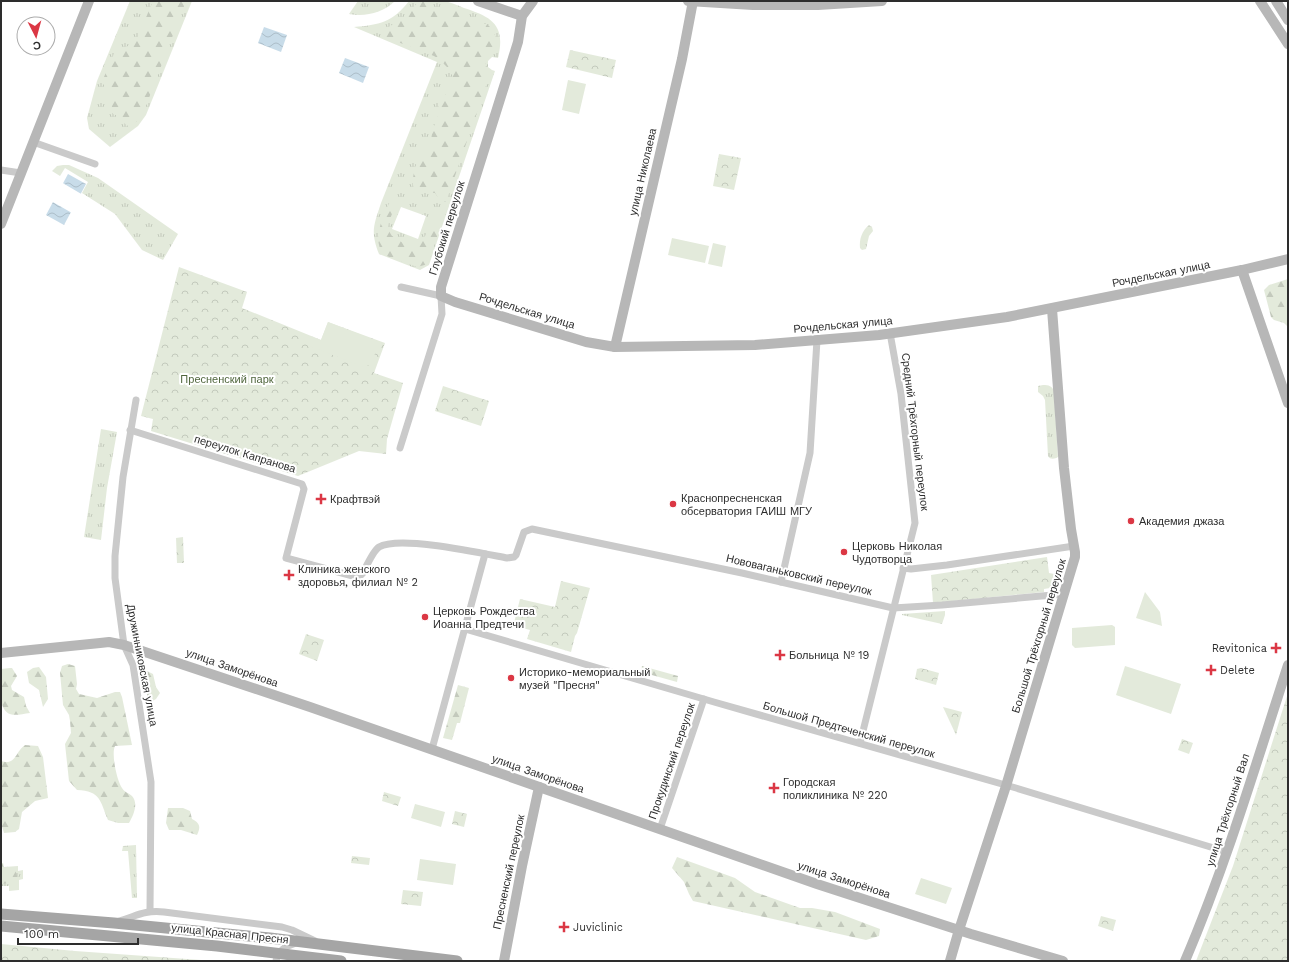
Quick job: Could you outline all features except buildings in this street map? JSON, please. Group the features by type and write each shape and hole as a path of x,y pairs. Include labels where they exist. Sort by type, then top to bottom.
{"main road":[{"name":"улица Красная Пресня","path":"2,913 324,944 458,961"},
{"name":"улица Красная Пресня","path":"1,926 277,957 341,961"}],"street":[{"path":"1,224 89,1"},
{"path":"478,1 522,16"},
{"path":"501,1 520,12 522,16"},
{"path":"522,16 533,1"},
{"path":"688,1 754,5 818,5 882,1"},
{"name":"улица Николаева","path":"615,347 682,59 693,1"},
{"path":"1260,1 1288,44"},
{"path":"1276,1 1288,20"},
{"name":"Глубокий переулок","path":"400,448 442,314 441,296 444,277 518,42 522,16"},
{"path":"33,142 95,164"},
{"path":"1,170 21,173"},
{"name":"Рочдельская улица","path":"401,286 441,296 586,342 615,347 755,345 890,333 1007,317 1242,270 1288,259"},
{"path":"1242,270 1288,403"},
{"name":"Большой Трёхгорный переулок","path":"950,961 1006,786 1075,557 1066,483 1052,308"},
{"name":"Средний Трёхгорный переулок","path":"860,743 915,519 902,401 890,333"},
{"path":"781,582 810,453 817,340"},
{"name":"Дружинниковская улица","path":"136,400 130,430 124,477 115,567 124,645 133,665 151,782 150,911"},
{"name":"переулок Капранова","path":"130,430 302,484 304,489 286,558 357,576 362,573 377,548 388,543 411,542 485,554"},
{"name":"Нововаганьковский переулок","path":"485,554 506,558 514,557 524,532 532,529 781,582 893,608 1064,594"},
{"path":"903,568 911,569 947,565 1074,546"},
{"path":"432,749 485,554"},
{"name":"Большой Предтеченский переулок","path":"465,629 860,743 1227,852"},
{"name":"улица Заморёнова","path":"1,653 109,642 124,645 432,749 817,884 959,930 1063,961"},
{"name":"улица Трёхгорный Вал","path":"1185,961 1203,920 1227,852 1288,665"},
{"name":"Прокудинский переулок","path":"660,829 704,699"},
{"name":"Пресненский переулок","path":"504,961 539,787"},
{"path":"114,923 130,918 141,912 164,912 282,927 324,944"},
{"path":"277,957 289,945 301,942"}],"green space":[{"path":"130,1 192,1 146,115 138,126 110,147 89,129 87,118 97,81"},
{"path":"153,1 186,1 144,111 136,122 128,126 124,123 123,118 113,114 111,103 103,83 104,77 116,49 129,46 136,41"},
{"path":"358,1 395,1 385,9 374,13 361,15 349,14"},
{"path":"409,1 446,1 474,11 489,19 498,30 500,38 498,58 492,57 488,61 488,67 495,71 429,265 420,270 379,254 376,246 374,228 381,203 437,62 354,27 371,25 385,21 397,14","holes":["401,207 426,216 418,239 392,229"]},
{"path":"421,1 440,12 453,9 460,12 470,23 487,24 494,32 496,41 496,49 485,61 489,77 446,202 441,202 435,193 424,192 414,188 413,180 420,151 431,146 432,130 437,120 439,104 448,91 452,81 452,75 450,70 434,56 385,37 387,29 390,26 404,18 415,5"},
{"path":"570,50 616,60 612,78 566,67"},
{"path":"568,80 586,84 579,114 562,110"},
{"path":"719,154 741,158 734,190 713,186"},
{"path":"69,165 98,178 178,234 163,260 142,250 115,214 82,193 88,182 65,168 60,176 52,171 57,166"},
{"path":"392,197 397,197 399,203 395,207 392,214 388,229 392,236 397,238 405,245 423,238 427,233 431,222 437,220 442,222 428,264 417,267 384,255 380,248 378,241 380,226"},
{"path":"869,225 872,227 873,231 869,236 866,249 862,250 860,248 860,241 864,230"},
{"path":"672,238 709,246 705,263 668,255"},
{"path":"713,243 726,246 722,267 708,264"},
{"name":"Пресненский парк","path":"179,267 247,292 242,308 321,340 328,322 385,343 374,373 403,383 387,439 386,454 359,451 298,476 151,431 153,419 141,416"},
{"path":"1288,279 1288,327 1284,323 1274,320 1271,317 1264,290 1269,285"},
{"path":"328,322 382,343 366,368 307,345 310,336 321,340"},
{"path":"443,386 489,401 481,426 435,411"},
{"path":"1038,386 1050,386 1054,391 1058,457 1054,459 1051,459 1048,456 1045,400 1038,392"},
{"path":"101,429 117,432 107,488 101,540 84,537"},
{"path":"183,537 184,563 177,563 176,538"},
{"path":"1047,557 1049,573 1060,575 1056,587 1044,589 1044,592 933,603 931,575"},
{"path":"561,581 590,588 571,652 527,639 530,630 519,627 520,624 514,623 520,599 555,607"},
{"path":"1145,592 1160,612 1162,626 1136,618"},
{"path":"945,611 942,624 902,615 902,614"},
{"path":"1112,625 1115,627 1115,645 1075,648 1072,645 1072,628"},
{"path":"306,634 324,640 317,661 299,654"},
{"path":"68,664 75,666 77,684 76,689 79,694 97,698 115,692 120,692 122,697 132,745 115,746 114,755 115,767 120,785 124,791 132,796 135,803 135,810 129,823 118,823 108,820 101,802 95,795 91,792 77,790 69,781 65,744 71,733 70,721 69,715 63,705 60,673 62,666"},
{"path":"642,666 678,676 677,682 641,672"},
{"path":"1125,666 1181,684 1171,714 1116,695"},
{"path":"39,667 46,677 48,699 43,707 39,690 29,683 27,672 33,668"},
{"path":"12,668 17,676 11,686 12,690 24,697 26,706 30,713 16,715 8,713 3,707 1,701 1,669"},
{"path":"921,668 939,673 936,685 915,679 917,669"},
{"path":"147,671 153,674 156,687 160,693 156,699 151,702 147,698"},
{"path":"458,685 469,688 460,723 457,723 452,740 443,738"},
{"path":"1288,693 1288,961 1196,961 1233,866"},
{"path":"943,707 962,712 956,735"},
{"path":"1182,739 1193,743 1189,754 1178,750"},
{"path":"25,745 38,746 43,757 48,798 35,801 22,812 19,829 15,832 4,833 1,823 1,761 10,762 13,760"},
{"path":"384,792 401,797 398,806 382,801"},
{"path":"415,804 445,812 441,827 411,818"},
{"path":"168,808 183,808 190,811 192,819 197,822 199,826 197,835 181,830 169,830 166,823"},
{"path":"455,811 467,814 464,827 452,824"},
{"path":"136,845 137,898 132,898 128,851 122,851 123,846"},
{"path":"352,856 370,858 369,865 351,863"},
{"path":"677,857 735,878 755,892 800,908 812,908 835,912 880,929 879,936 866,940 693,901 684,882 672,868"},
{"path":"420,859 456,864 453,885 417,880"},
{"path":"1,863 3,863 4,867 18,866 18,871 23,870 23,879 19,880 19,890 9,891 9,886 1,886"},
{"path":"14,869 17,875 16,884 12,887 11,884 8,883 1,884 1,871"},
{"path":"921,878 952,888 946,904 915,894"},
{"path":"403,890 423,892 421,906 401,904"},
{"path":"1101,916 1116,920 1113,931 1098,926"},
{"path":"1,944 75,951 215,961 1,961"}],"water":[{"path":"264,27 287,35 281,52 258,43"},
{"path":"345,58 369,67 363,83 339,73"},
{"path":"68,174 86,184 64,225 46,215"}],"pier":[{"path":"61,182 83,195 72,213 51,201"}],"place":[{"name":"Крафтвэй","path":"321,499"},
{"name":"Краснопресненская обсерватория ГАИШ МГУ","path":"673,504"},
{"name":"Академия джаза","path":"1131,521"},
{"name":"Церковь Николая Чудотворца","path":"844,552"},
{"name":"Клиника женского здоровья, филиал № 2","path":"289,575"},
{"name":"Церковь Рождества Иоанна Предтечи","path":"425,617"},
{"name":"Revitonica","path":"1276,648"},
{"name":"Больница № 19","path":"780,655"},
{"name":"Delete","path":"1211,670"},
{"name":"Историко-мемориальный музей \"Пресня\"","path":"511,678"},
{"name":"Городская поликлиника № 220","path":"774,788"},
{"name":"Juviclinic","path":"564,927"}]}
